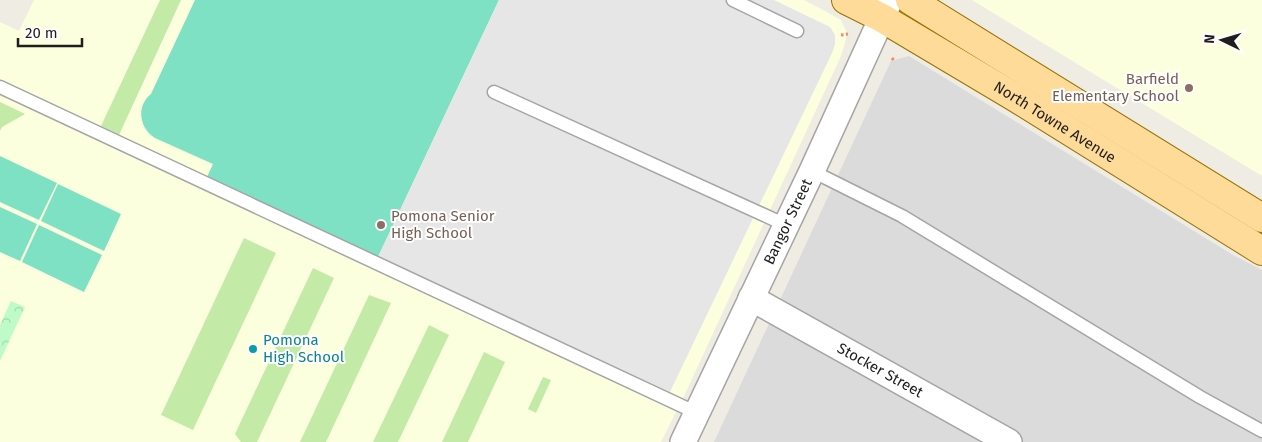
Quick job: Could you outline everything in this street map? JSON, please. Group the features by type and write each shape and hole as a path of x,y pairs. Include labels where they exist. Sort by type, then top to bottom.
{"main road":[{"name":"North Towne Avenue","path":"846,0 886,9 1013,96 1262,251"},
{"name":"North Towne Avenue","path":"910,0 1262,218"}],"street":[{"name":"Bangor Street","path":"683,442 812,171 886,9"},
{"name":"Stocker Street","path":"751,298 1009,442"}],"lane":[{"path":"733,0 797,31"},
{"path":"0,87 697,413"},
{"path":"494,92 786,225"},
{"path":"812,171 902,216 1200,397 1262,431"}],"path":[{"path":"841,35 848,34"},
{"path":"892,58 895,62"}],"shaded area":[{"name":"Pomona Senior High School","path":"34,0 804,0 841,20 847,33 841,56 661,442 0,442 0,22 19,31"},
{"path":"499,0 774,0 830,27 835,35 833,51 670,392 378,257"},
{"name":"Barfield Elementary School","path":"972,0 1262,0 1262,176"},
{"path":"909,56 1233,255 1262,270 1262,442 714,442 891,61"}],"green space":[{"path":"160,0 181,0 119,135 101,126"},
{"path":"195,0 499,0 378,257 207,177 213,164 155,138 146,129 141,117 143,105 151,94"},
{"path":"0,102 25,114 2,127 0,131"},
{"path":"0,156 57,183 39,220 0,202"},
{"path":"58,184 121,214 104,251 41,221"},
{"path":"0,207 37,224 20,261 0,252"},
{"path":"39,225 102,255 84,292 22,262"},
{"path":"244,238 276,253 193,430 161,415"},
{"path":"313,268 334,278 257,442 241,442 235,434"},
{"path":"369,295 391,303 326,442 300,442"},
{"path":"11,301 25,307 0,361 0,325"},
{"path":"429,325 449,335 398,442 373,442"},
{"path":"484,352 505,362 468,442 442,442"},
{"path":"543,377 551,380 536,413 528,409"}],"place":[{"name":"Barfield Elementary School","path":"1189,88"},
{"name":"Pomona Senior High School","path":"381,225"},
{"name":"Pomona High School","path":"253,349"}]}
